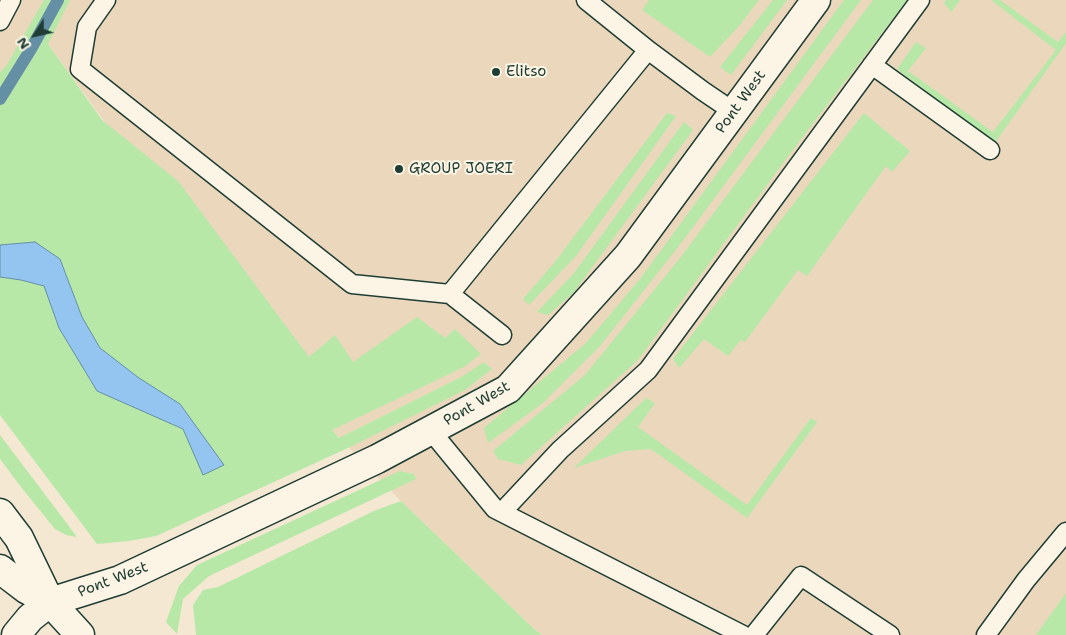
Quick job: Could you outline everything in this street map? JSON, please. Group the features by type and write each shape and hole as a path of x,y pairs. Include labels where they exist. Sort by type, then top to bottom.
{"street":[{"name":"Pont West","path":"50,602 120,580 377,460 508,390 628,256 816,0"},
{"path":"0,513 20,538 50,602 80,635"},
{"path":"0,569 26,588 50,602"},
{"path":"16,635 30,618 50,602"}],"lane":[{"path":"0,21 11,0"},
{"path":"106,0 87,27 80,69 352,284 450,294 502,334"},
{"path":"586,0 702,91 734,112"},
{"path":"502,512 560,450 648,370 920,0"},
{"path":"450,294 648,50"},
{"path":"872,65 990,150"},
{"path":"430,431 495,509 743,635"},
{"path":"986,635 1026,580 1066,532"},
{"path":"754,635 801,576 890,635"}],"shaded area":[{"path":"0,0 1066,0 1066,628 1061,635 542,635 401,501 319,417 48,44 0,104"}],"green space":[{"path":"44,0 70,0 48,44 102,120 178,181 309,357 335,335 353,362 417,317 445,338 455,329 481,354 464,367 332,430 339,438 463,376 484,362 492,369 465,390 348,448 156,536 97,544 0,415 0,73 8,63"},
{"path":"649,0 759,0 739,26 710,57 642,10"},
{"path":"773,0 787,0 731,75 720,67"},
{"path":"844,0 861,0 682,242 600,346 543,403 488,443 484,428 586,343 640,279"},
{"path":"873,0 907,0 789,155 638,360 521,465 498,459 493,451 585,375 680,258"},
{"path":"946,0 960,0 951,12 944,3"},
{"path":"991,0 1000,0 1058,42 1066,32 1066,43 994,144 897,69 916,42 926,48 908,71 993,132 1056,50"},
{"path":"667,113 676,116 576,256 529,305 523,299 554,263"},
{"path":"864,113 910,151 892,172 886,166 807,276 798,270 745,342 741,340 728,356 704,339 679,368 673,359"},
{"path":"684,122 693,130 574,292 548,315 537,312 574,273"},
{"path":"646,398 655,403 638,427 747,505 811,418 817,422 747,518 651,449 625,451 574,468"},
{"path":"0,435 77,537 66,535 55,529 21,487 0,459"},
{"path":"400,471 414,474 416,479 209,576 183,599 177,634 166,622 179,586 197,565"},
{"path":"401,501 542,635 196,635 193,605 203,590 218,587 376,510"},
{"path":"1066,593 1066,635 1036,635"}],"water":[{"path":"35,242 60,259 82,317 100,348 139,378 180,404 224,465 203,475 183,429 97,391 59,328 44,286 0,277 0,245"}],"waterway":[{"path":"0,99 58,0"}],"place":[{"name":"Elitso","path":"496,72"},
{"name":"GROUP JOERI","path":"399,169"}]}
